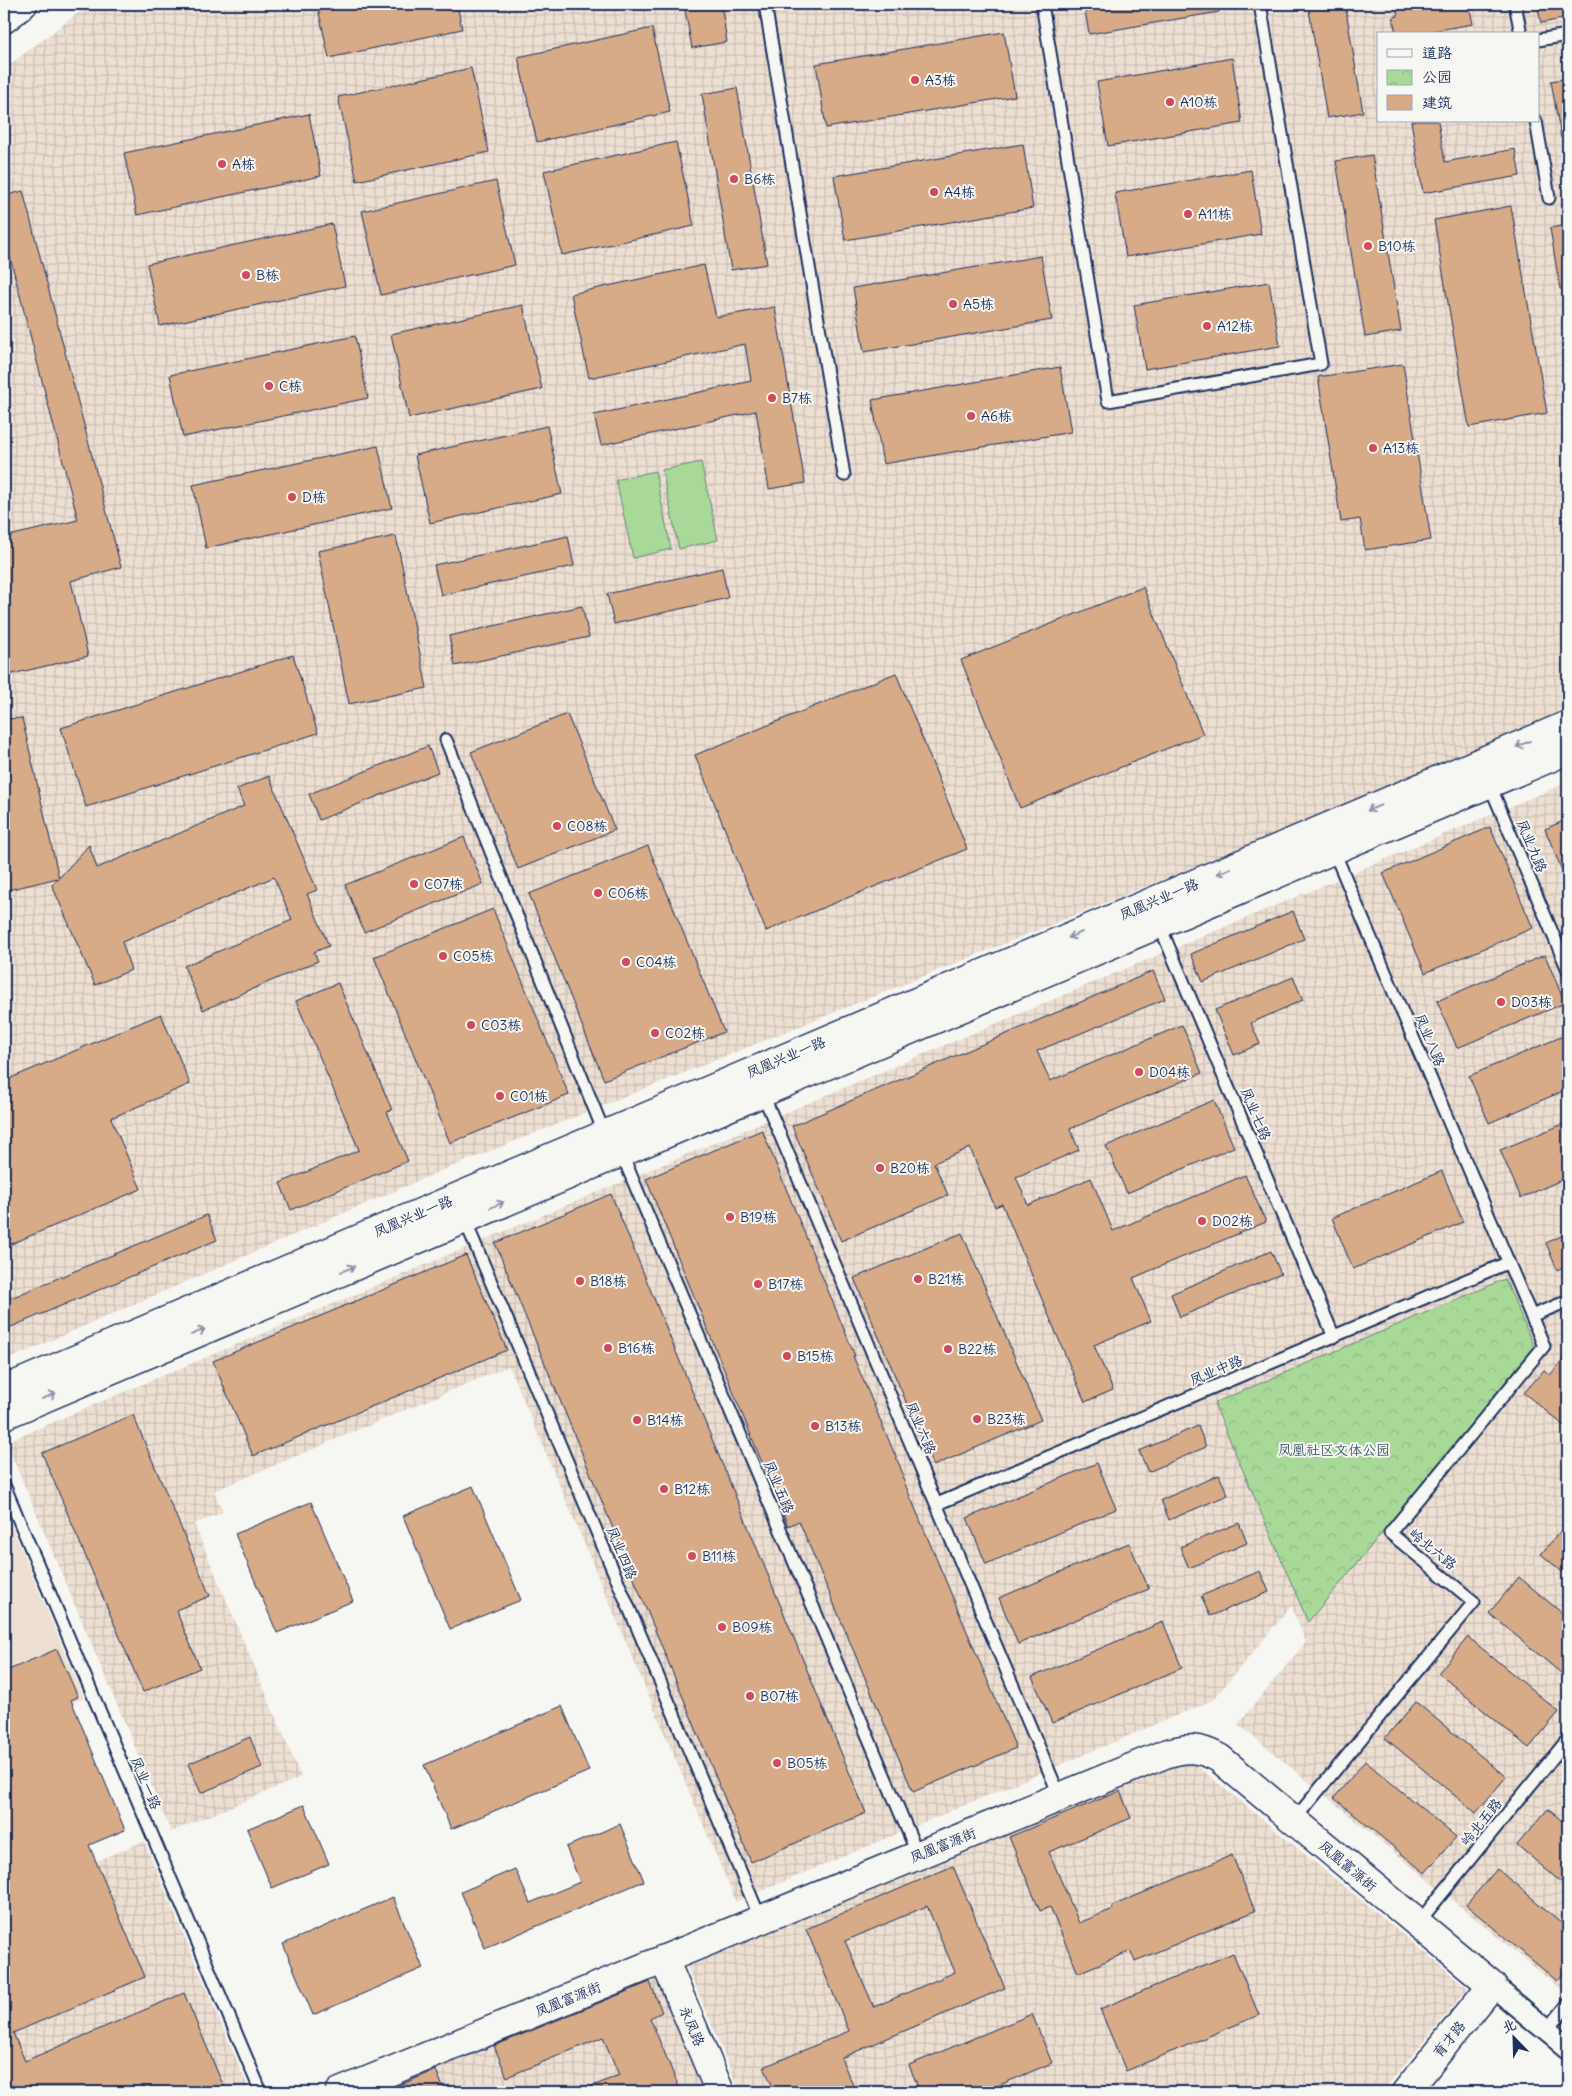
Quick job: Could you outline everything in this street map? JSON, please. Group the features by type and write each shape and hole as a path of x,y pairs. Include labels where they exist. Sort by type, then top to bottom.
{"street":[{"path":"4,19 23,4"},
{"name":"凤凰兴业一路","path":"4,1390 460,1208 1485,773 1568,725"},
{"name":"凤凰兴业一路","path":"1485,773 1568,750"},
{"name":"凤凰兴业一路","path":"4,1415 460,1208"},
{"name":"凤凰富源街","path":"340,2092 1181,1748 1194,1748 1219,1758 1492,1985"},
{"name":"永凤路","path":"664,1960 720,2092"},
{"path":"1492,1985 1568,2048"},
{"name":"育才路","path":"1406,2092 1492,1985"}],"lane":[{"path":"765,4 844,475"},
{"path":"1042,4 1108,400 1321,364 1260,4"},
{"path":"1515,4 1520,32"},
{"path":"1540,40 1568,35"},
{"path":"1536,122 1549,198"},
{"name":"凤业五路","path":"446,740 613,1143 918,1855"},
{"name":"凤业九路","path":"1485,773 1568,970"},
{"name":"凤业八路","path":"1329,839 1508,1263"},
{"name":"凤业七路","path":"1155,913 1334,1336"},
{"name":"凤业六路","path":"758,1082 1060,1797"},
{"name":"凤业四路","path":"460,1208 761,1920"},
{"name":"岭北六路","path":"1294,1820 1474,1602 1390,1533 1544,1346 1508,1263"},
{"name":"凤业中路","path":"937,1504 1508,1263"},
{"path":"1531,1316 1568,1301"},
{"name":"凤业一路","path":"4,1485 260,2092"},
{"name":"岭北五路","path":"1418,1923 1568,1739"},
{"path":"1546,2030 1568,2004"}],"shaded area":[{"path":"90,4 1568,4 1568,709 1276,834 436,1173 4,1361 4,69"},
{"path":"1568,782 1568,1980 1561,1989 1238,1724 1306,1642 1291,1606 1213,1700 736,1902 509,1366 214,1491 223,1512 194,1524 301,1777 171,1832 6,1442"},
{"path":"4,1508 84,1698 4,1732"},
{"path":"1185,1756 1468,1988 1382,2092 740,2092 687,1967"},
{"path":"144,1841 250,2092 4,2092 4,1900"},
{"path":"657,1976 705,2092 376,2092"}],"green space":[{"path":"701,462 718,540 679,549 662,470"},
{"path":"655,471 671,549 633,558 616,480"},
{"name":"凤凰社区文体公园","path":"1505,1279 1535,1349 1308,1622 1214,1403"}],"building":[{"path":"317,4 457,4 462,29 329,58"},
{"path":"684,4 721,4 727,42 692,48"},
{"path":"1084,4 1219,4 1219,12 1089,34"},
{"path":"1308,4 1345,4 1363,112 1327,118"},
{"path":"1396,4 1469,4 1473,24 1427,32 1396,32 1393,17 1398,16"},
{"path":"1537,4 1568,4 1568,18 1541,23"},
{"path":"652,28 670,112 537,142 518,57"},
{"name":"A3栋","path":"1004,32 1015,96 826,128 816,64"},
{"name":"A10栋","path":"1232,58 1242,123 1108,146 1097,82"},
{"path":"471,68 489,152 357,181 338,97"},
{"path":"1568,78 1568,138 1561,138 1551,81"},
{"name":"B6栋","path":"737,88 767,264 731,270 702,94"},
{"name":"A栋","path":"309,114 321,176 137,215 124,153"},
{"path":"1411,122 1438,122 1445,162 1515,149 1520,176 1423,193"},
{"path":"676,142 694,226 562,255 544,171"},
{"name":"A4栋","path":"1023,144 1033,208 845,240 834,176"},
{"name":"B10栋","path":"1372,155 1401,331 1365,337 1336,161"},
{"name":"A11栋","path":"1251,170 1261,234 1126,257 1115,193"},
{"path":"496,181 515,265 381,295 362,211"},
{"path":"23,191 121,567 71,581 88,656 4,676 4,537 78,520 4,234 4,196"},
{"path":"1511,206 1547,413 1469,427 1434,220"},
{"name":"B栋","path":"332,224 345,286 160,326 147,264"},
{"path":"1568,225 1568,289 1560,289 1550,228"},
{"name":"A5栋","path":"1041,256 1052,320 864,352 853,288"},
{"path":"704,265 716,317 775,307 805,483 769,489 756,411 601,445 594,415 751,381 745,344 589,378 571,294"},
{"name":"A12栋","path":"1269,282 1280,346 1145,369 1134,305"},
{"path":"523,305 542,389 409,418 391,334"},
{"name":"C栋","path":"355,336 368,398 183,437 170,375"},
{"name":"A13栋","path":"1403,364 1431,540 1365,550 1360,519 1341,522 1318,377"},
{"name":"A6栋","path":"1060,367 1071,432 883,464 872,400"},
{"path":"547,426 562,494 430,523 415,455"},
{"name":"D栋","path":"378,446 392,508 206,548 193,485"},
{"path":"396,536 427,688 349,704 318,551"},
{"path":"568,536 574,566 441,595 434,565"},
{"path":"722,568 728,598 614,624 607,594"},
{"path":"1143,587 1203,734 1020,808 961,660"},
{"path":"582,606 589,637 455,666 449,636"},
{"path":"293,655 318,733 86,807 61,728"},
{"path":"896,673 967,849 766,931 695,755"},
{"path":"567,714 615,830 518,869 471,752"},
{"path":"22,718 59,878 89,845 97,868 244,806 237,789 269,776 317,890 307,894 329,946 314,952 318,961 203,1010 184,966 292,920 274,877 122,942 131,970 95,985 52,885 58,878 4,891 4,719"},
{"path":"428,746 438,772 319,820 309,794"},
{"path":"1568,819 1568,885 1545,829"},
{"path":"1490,827 1533,928 1425,973 1383,873"},
{"name":"C07栋","path":"464,837 483,884 364,932 345,885"},
{"path":"648,846 724,1032 604,1080 529,894"},
{"path":"493,909 569,1095 450,1143 374,957"},
{"path":"1293,911 1304,939 1203,982 1191,954"},
{"name":"D03栋","path":"1545,955 1565,1003 1457,1048 1437,1001"},
{"path":"1153,971 1165,999 1037,1051 1050,1081 1182,1025 1202,1073 1070,1129 1079,1150 1016,1177 1028,1205 1091,1178 1113,1231 1245,1175 1266,1222 1133,1278 1151,1321 1094,1345 1113,1390 1085,1402 1002,1204 995,1207 970,1148 934,1163 948,1195 841,1241 792,1126"},
{"path":"1293,977 1303,1000 1251,1023 1260,1044 1234,1055 1215,1010"},
{"path":"338,983 392,1110 387,1112 408,1161 291,1210 280,1183 359,1150 296,1001"},
{"path":"161,1014 190,1084 111,1118 141,1189 4,1247 4,1081"},
{"path":"1568,1034 1568,1089 1489,1123 1469,1076"},
{"path":"1214,1100 1234,1147 1127,1193 1106,1146"},
{"path":"1568,1122 1568,1177 1521,1198 1500,1150"},
{"path":"762,1130 855,1356 853,1356 904,1476 902,1477 1016,1748 913,1792 799,1521 788,1526 646,1179"},
{"path":"1442,1171 1463,1222 1353,1269 1332,1218"},
{"path":"611,1194 866,1813 751,1862 495,1243"},
{"path":"207,1215 217,1240 4,1330 4,1301"},
{"path":"962,1233 1041,1420 933,1466 854,1278"},
{"path":"1568,1233 1568,1265 1557,1270 1546,1243"},
{"path":"1271,1251 1281,1274 1180,1317 1171,1294"},
{"path":"466,1255 507,1350 253,1456 213,1361"},
{"path":"1568,1354 1568,1429 1524,1393 1544,1370 1550,1375"},
{"path":"133,1415 210,1596 176,1610 200,1668 143,1692 42,1453"},
{"path":"1198,1426 1206,1447 1148,1472 1139,1451"},
{"path":"1097,1463 1116,1509 986,1564 967,1518"},
{"path":"1219,1475 1228,1495 1169,1520 1161,1500"},
{"path":"473,1486 521,1600 450,1629 403,1516"},
{"path":"311,1502 353,1601 277,1633 235,1534"},
{"path":"1568,1522 1568,1577 1541,1554"},
{"path":"1239,1523 1247,1543 1189,1568 1180,1547"},
{"path":"1129,1543 1149,1589 1018,1644 999,1598"},
{"path":"1260,1571 1269,1592 1210,1616 1201,1596"},
{"path":"1519,1577 1568,1618 1568,1679 1489,1613"},
{"path":"1163,1622 1182,1668 1052,1723 1032,1677"},
{"path":"1468,1637 1559,1712 1529,1748 1438,1673"},
{"path":"57,1649 78,1697 71,1700 125,1830 89,1845 145,1977 13,2033 25,2061 184,1993 226,2092 4,2092 4,1672"},
{"path":"1416,1702 1506,1777 1476,1813 1385,1738"},
{"path":"562,1706 589,1771 451,1829 424,1765"},
{"path":"250,1737 262,1767 201,1793 188,1764"},
{"path":"1365,1761 1456,1837 1425,1873 1334,1798"},
{"path":"1120,1791 1131,1818 1049,1852 1079,1923 1113,1909 1112,1906 1232,1855 1255,1911 1135,1961 1130,1951 1078,1973 1050,1907 1040,1911 1009,1837"},
{"path":"304,1805 329,1864 272,1888 247,1829"},
{"path":"1548,1809 1568,1826 1568,1888 1517,1845"},
{"path":"620,1824 644,1881 485,1948 461,1892 515,1869 530,1903 580,1882 566,1847"},
{"path":"953,1866 1005,1988 841,2058 856,2092 775,2092 764,2067 849,2031 806,1929","holes":["927,1906 955,1972 874,2007 845,1941"]},
{"path":"1497,1869 1568,1928 1568,1968 1557,1981 1466,1905"},
{"path":"393,1897 423,1968 313,2015 283,1944"},
{"path":"1233,1953 1259,2015 1126,2071 1100,2009"},
{"path":"650,1982 662,2012 650,2018 681,2092 579,2092 619,2075 603,2037 507,2077 494,2046"},
{"path":"1032,2014 1052,2063 983,2092 920,2092 909,2065"},
{"path":"436,2070 445,2092 384,2092"}],"place":[{"name":"A3栋","path":"915,80"},
{"name":"A10栋","path":"1170,102"},
{"name":"A栋","path":"222,164"},
{"name":"B6栋","path":"734,179"},
{"name":"A4栋","path":"934,192"},
{"name":"A11栋","path":"1188,214"},
{"name":"B10栋","path":"1368,246"},
{"name":"B栋","path":"246,275"},
{"name":"A5栋","path":"953,304"},
{"name":"A12栋","path":"1207,326"},
{"name":"C栋","path":"269,386"},
{"name":"B7栋","path":"772,398"},
{"name":"A6栋","path":"971,416"},
{"name":"A13栋","path":"1373,448"},
{"name":"D栋","path":"292,497"},
{"name":"C08栋","path":"557,826"},
{"name":"C07栋","path":"414,884"},
{"name":"C06栋","path":"598,893"},
{"name":"C05栋","path":"443,956"},
{"name":"C04栋","path":"626,962"},
{"name":"D03栋","path":"1501,1002"},
{"name":"C03栋","path":"471,1025"},
{"name":"C02栋","path":"655,1033"},
{"name":"D04栋","path":"1139,1072"},
{"name":"C01栋","path":"500,1096"},
{"name":"B20栋","path":"880,1168"},
{"name":"B19栋","path":"730,1217"},
{"name":"D02栋","path":"1202,1221"},
{"name":"B21栋","path":"918,1279"},
{"name":"B18栋","path":"580,1281"},
{"name":"B17栋","path":"758,1284"},
{"name":"B16栋","path":"608,1348"},
{"name":"B22栋","path":"948,1349"},
{"name":"B15栋","path":"787,1356"},
{"name":"B23栋","path":"977,1419"},
{"name":"B14栋","path":"637,1420"},
{"name":"B13栋","path":"815,1426"},
{"name":"B12栋","path":"664,1489"},
{"name":"B11栋","path":"692,1556"},
{"name":"B09栋","path":"722,1627"},
{"name":"B07栋","path":"750,1696"},
{"name":"B05栋","path":"777,1763"}]}
